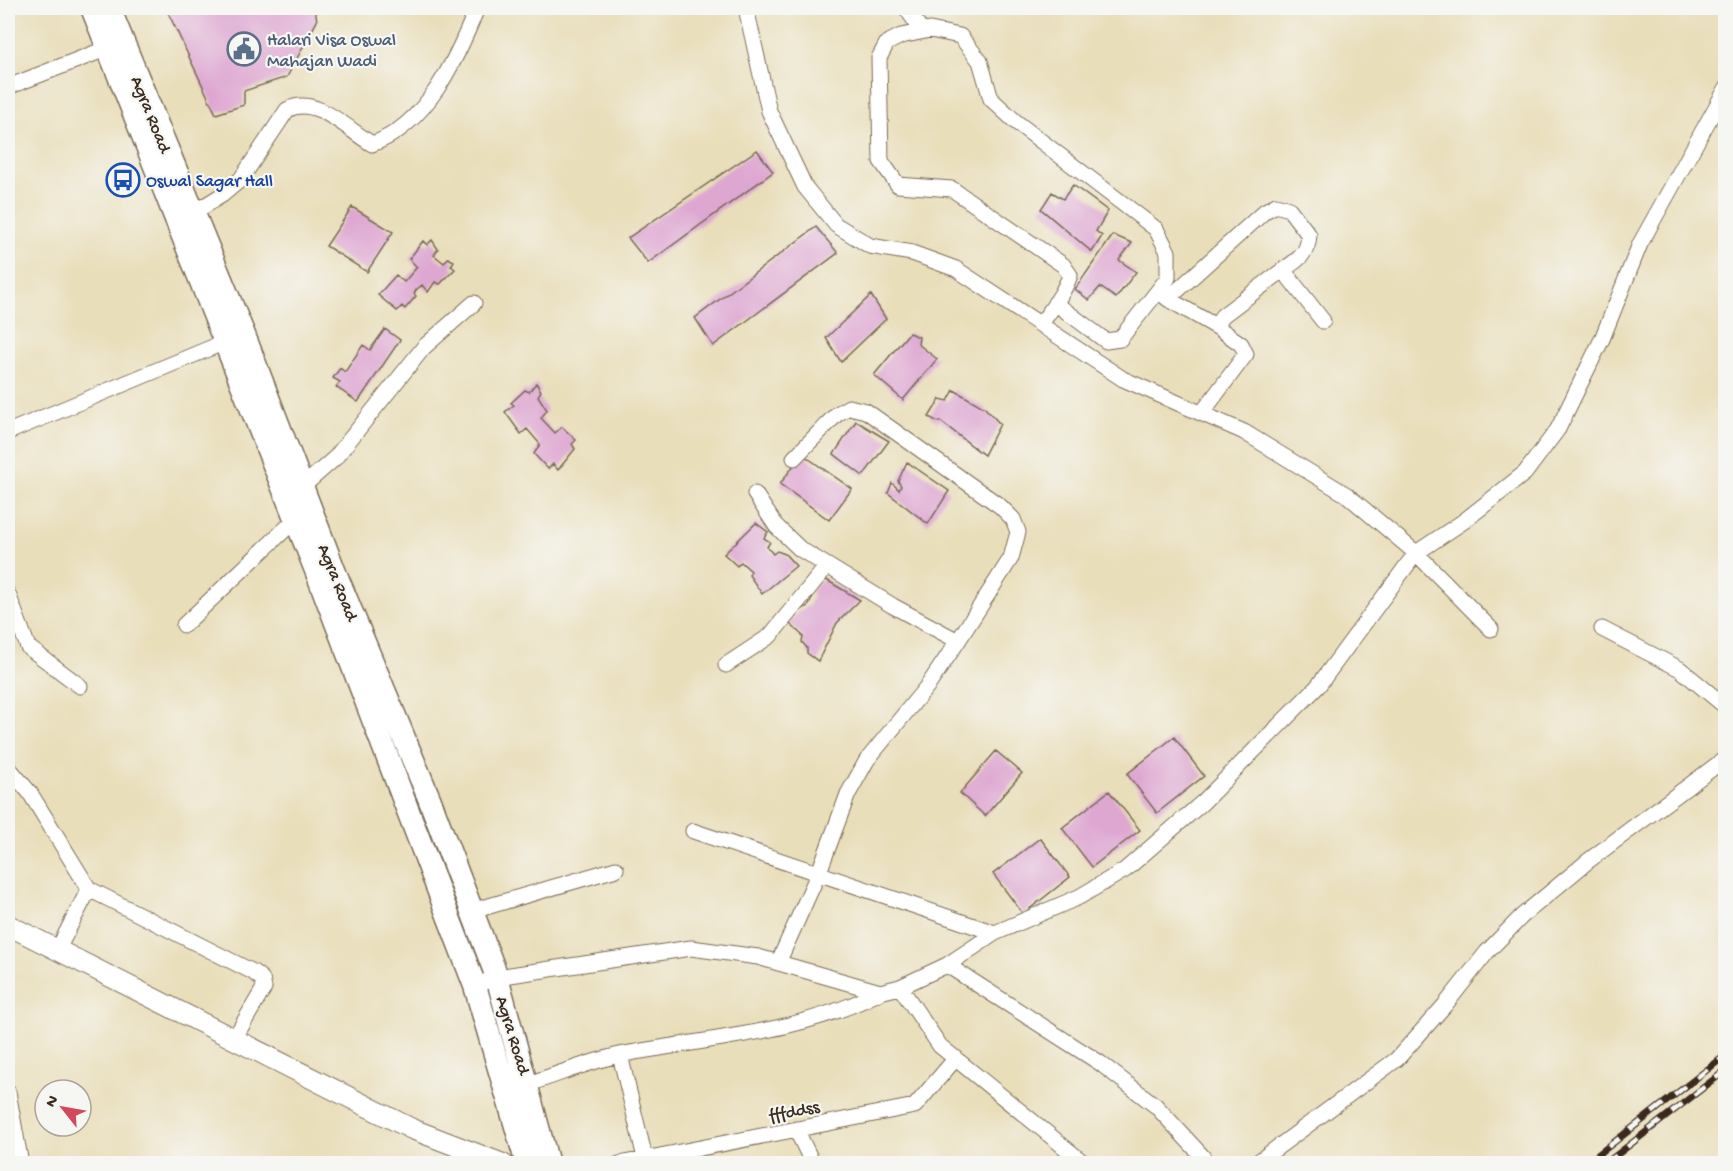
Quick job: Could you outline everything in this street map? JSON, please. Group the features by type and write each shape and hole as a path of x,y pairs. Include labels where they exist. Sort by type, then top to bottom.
{"highway":[{"name":"Agra Road","path":"92,8 296,519 475,986 527,1164"},
{"name":"Agra Road","path":"109,8 472,911 497,978 528,1084 548,1164"}],"main road":[{"path":"8,926 412,1129 503,1164"}],"street":[{"path":"193,213 222,195 241,179 287,110 297,104 306,104 326,114 372,144 386,139 405,126 420,111 453,61 477,8"},
{"path":"747,8 769,111 805,187 836,225 870,246 912,253 956,269 1123,379 1244,432 1347,495 1416,553 1491,629"},
{"path":"906,8 922,31"},
{"path":"1041,324 1066,287 1070,275 1062,265 952,189 898,185 881,161 879,58 887,43 901,36 930,30 960,36 980,62 991,99 1016,122 1156,229 1168,252 1168,278 1163,295"},
{"path":"8,87 108,48"},
{"path":"528,1084 620,1055 809,1021 849,1008 880,992 900,987 947,965 996,933 1079,897 1125,870 1203,802 1318,686 1416,553 1464,521 1525,473 1558,429 1602,339 1640,244 1725,89"},
{"path":"1055,303 1106,341 1120,339 1163,295 1265,211 1276,205 1289,209 1309,234 1308,246 1302,257 1222,316 1217,327"},
{"path":"1283,270 1323,321"},
{"path":"1163,295 1241,344 1246,354 1202,413"},
{"path":"302,487 335,458 424,347 474,303"},
{"path":"8,432 225,342"},
{"path":"778,963 819,872 848,794 867,760 929,684 958,641 1011,558 1018,532 1012,519 1000,506 866,411 849,407 837,414 794,458"},
{"path":"755,494 776,526 800,549 958,641"},
{"path":"184,625 296,519"},
{"path":"726,665 770,636 827,566"},
{"path":"8,594 28,648 80,686"},
{"path":"1602,629 1680,669 1725,707"},
{"path":"1255,1164 1397,1059 1445,1005 1487,952 1522,916 1588,861 1725,758"},
{"path":"8,767 30,792 89,889 253,972 262,979 264,988 234,1039"},
{"path":"693,831 996,933"},
{"path":"472,911 616,869"},
{"path":"57,951 89,889"},
{"path":"475,986 497,978 691,948 758,957 880,992"},
{"path":"947,965 1100,1063 1156,1106 1203,1157"},
{"path":"900,987 940,1046 1085,1164"},
{"path":"620,1055 645,1158"},
{"name":"fffddss","path":"619,1164 645,1158 672,1158 796,1129 915,1106 956,1058"},
{"path":"8,1092 21,1164"},
{"path":"796,1129 813,1164"}],"building":[{"name":"Halari Visa Oswal Mahajan Wadi","path":"166,8 315,8 317,21 287,77 244,91 244,105 216,114"},
{"path":"757,150 773,172 648,263 628,238"},
{"path":"1073,185 1108,211 1096,231 1102,236 1092,252 1041,209 1052,192 1063,199"},
{"path":"352,207 393,232 367,272 326,246"},
{"path":"816,227 838,253 713,346 695,318"},
{"path":"1113,235 1132,243 1119,260 1136,272 1116,298 1100,287 1089,300 1075,289"},
{"path":"432,240 438,249 434,255 444,263 448,258 454,261 451,266 455,269 440,284 435,282 428,292 422,285 416,290 414,294 416,296 405,309 402,306 397,311 378,295 396,275 404,282 417,267 409,259 423,241 427,245"},
{"path":"871,295 886,319 841,362 826,338"},
{"path":"385,329 400,340 358,402 336,387 340,382 333,378 340,368 345,372 363,345 370,350"},
{"path":"909,333 919,337 918,344 937,359 903,400 874,375"},
{"path":"536,383 541,391 538,396 547,410 541,418 555,433 562,427 576,440 572,444 575,449 558,470 553,464 548,469 534,454 540,444 527,429 521,434 505,412 514,405 511,403 525,390 529,392"},
{"path":"954,390 985,408 1000,424 984,455 940,421 929,417 940,399 948,401"},
{"path":"856,421 889,441 863,476 834,454"},
{"path":"802,454 852,489 829,520 780,484"},
{"path":"907,462 949,491 928,524 888,493 892,483 899,490 901,486 898,481"},
{"path":"756,523 768,532 764,538 770,542 767,547 773,554 777,551 785,554 796,566 762,594 749,575 751,571 741,562 737,566 724,554"},
{"path":"823,578 860,600 837,623 818,661 807,653 807,648 802,642 803,636 789,623 797,613 809,605 813,596 811,591"},
{"path":"1174,737 1204,776 1157,813 1127,774"},
{"path":"996,751 1022,773 985,816 960,793"},
{"path":"1109,791 1140,830 1092,867 1062,828"},
{"path":"1040,838 1070,877 1023,914 993,874"}],"railway":[{"path":"1586,1164 1726,1055"},
{"path":"1605,1164 1726,1070"}],"place":[{"name":"Halari Visa Oswal Mahajan Wadi","path":"244,49"},
{"name":"Oswal Sagar Hall","path":"123,180"}]}
